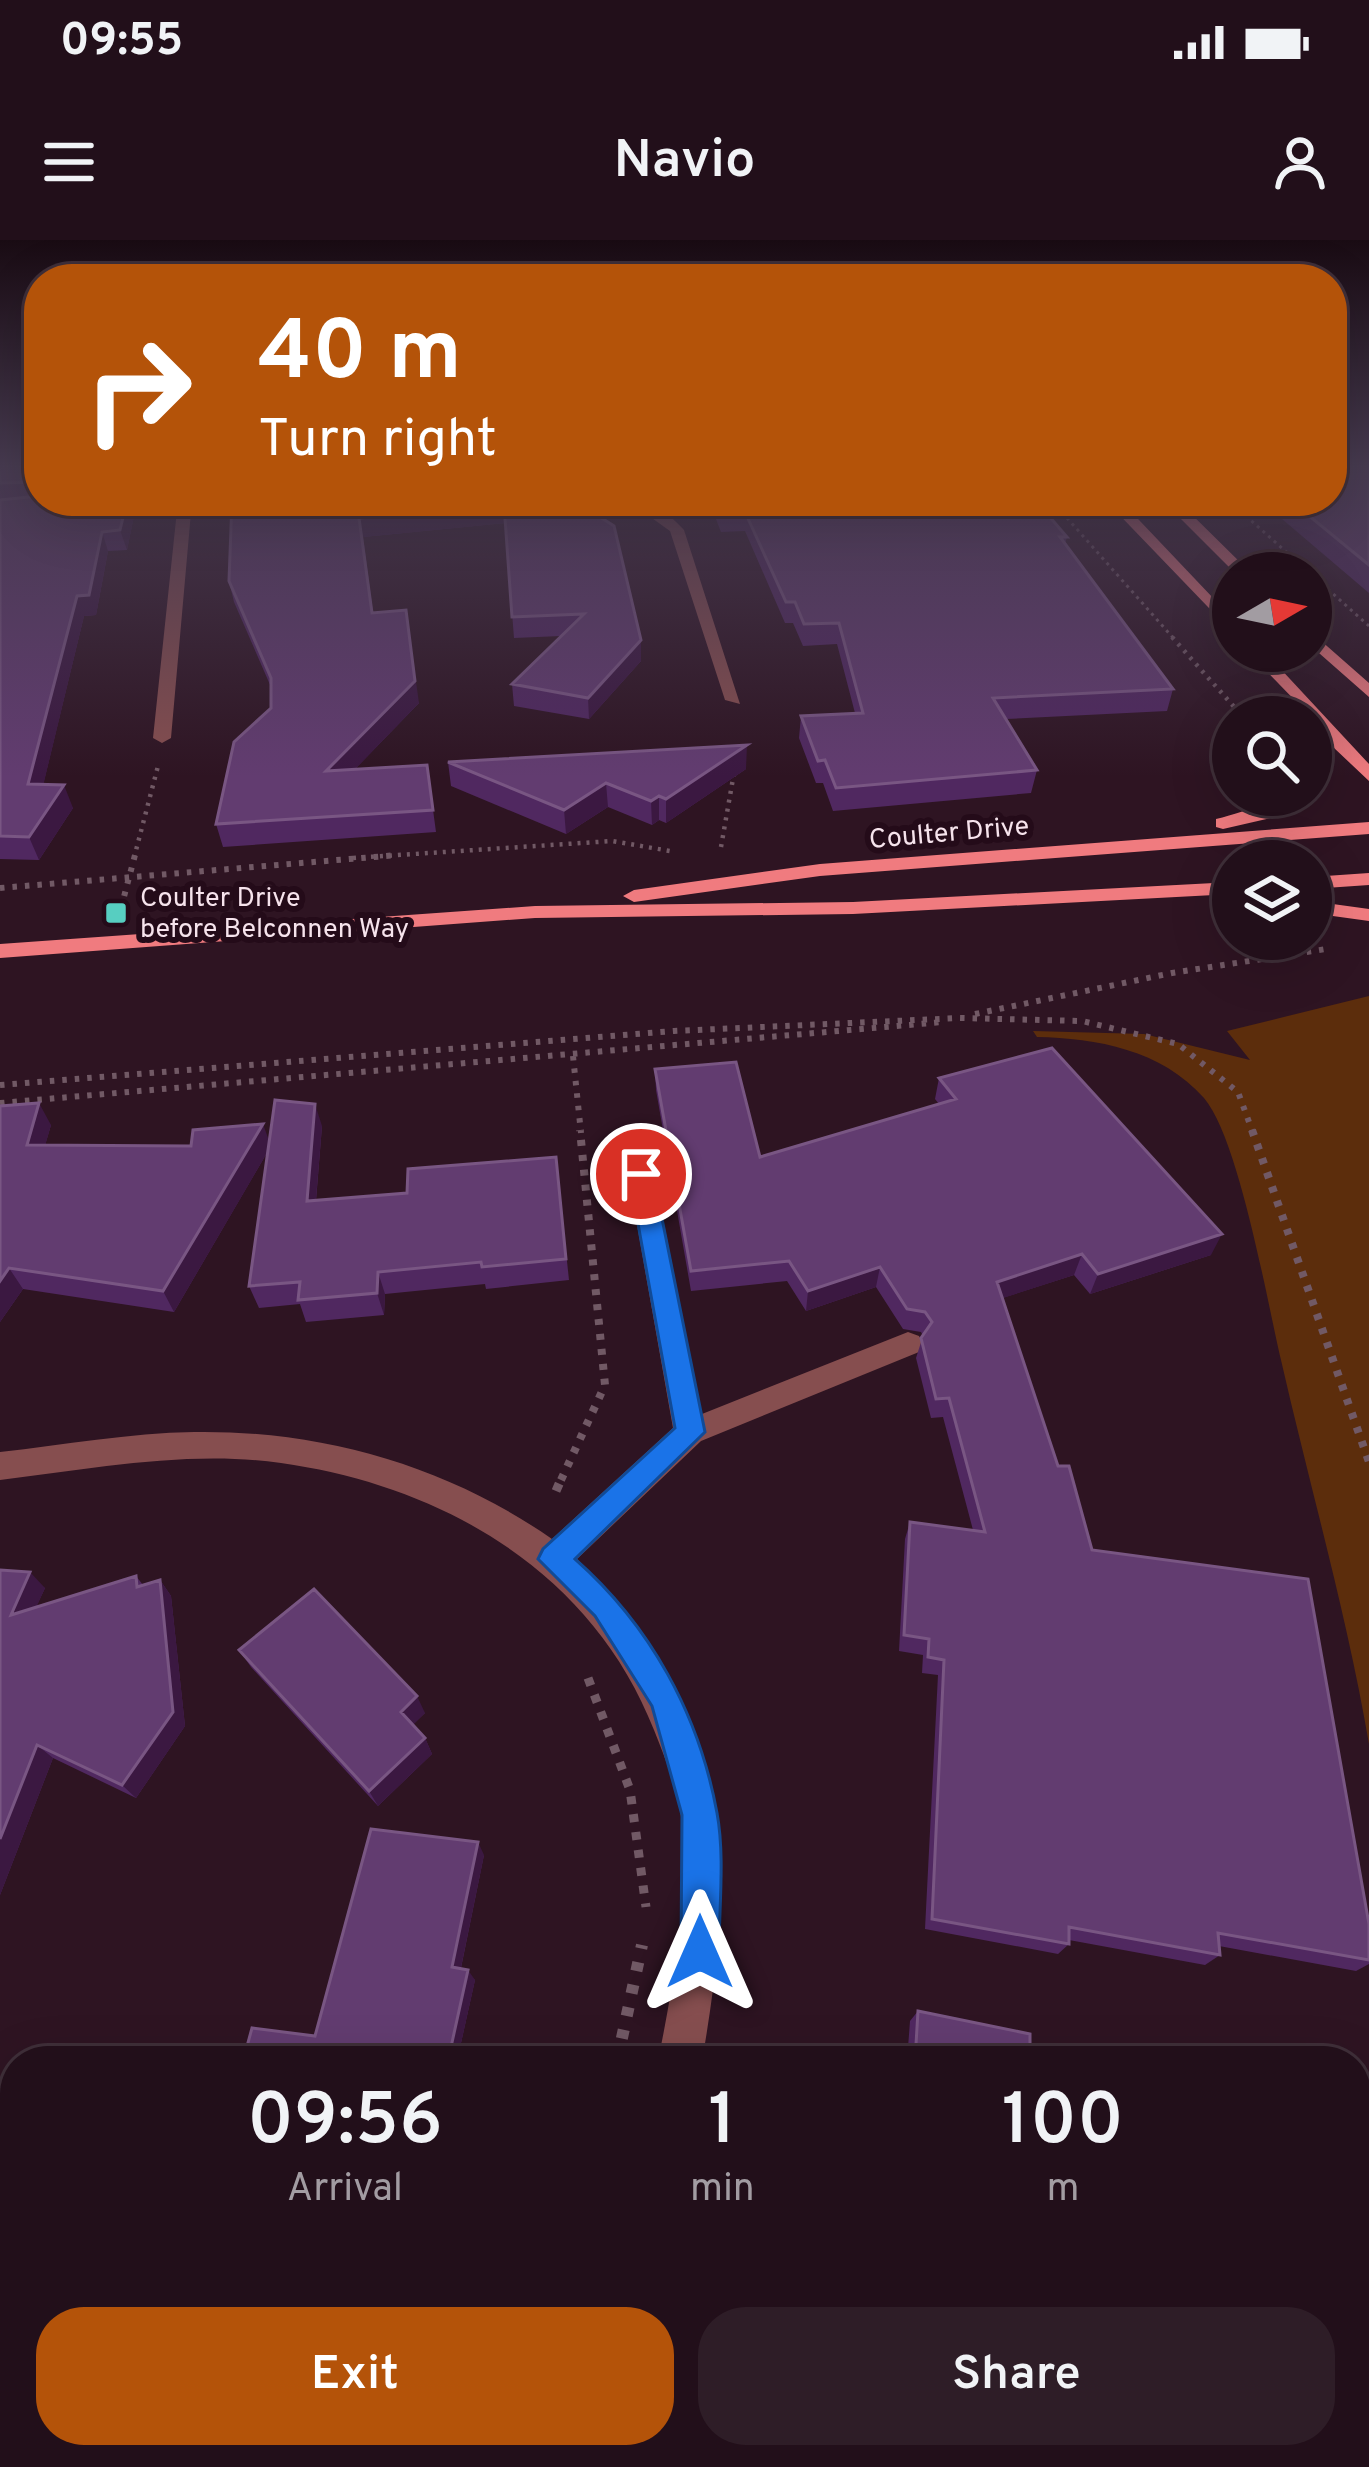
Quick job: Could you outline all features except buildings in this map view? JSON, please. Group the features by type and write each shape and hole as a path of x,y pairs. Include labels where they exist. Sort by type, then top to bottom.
{"main road":[{"path":"1178,569 1212,606"},
{"path":"1332,657 1369,688"},
{"path":"1275,672 1298,696"},
{"path":"1332,733 1369,775"},
{"path":"1111,846 1252,816"},
{"name":"Coulter Drive","path":"535,912 820,870 1369,829"},
{"path":"1332,882 1369,879"},
{"name":"Coulter Drive","path":"0,951 535,912 853,908 1212,890"},
{"path":"1142,895 1212,900"},
{"path":"1332,910 1369,915"}],"street":[{"path":"162,738 178,569"},
{"path":"690,569 734,700"},
{"path":"641,1174 690,1432"},
{"path":"543,1550 690,1432 908,1344"},
{"path":"0,1466 199,1445 318,1454 428,1484 478,1506 543,1550 606,1606 667,1700 700,1815 700,1952 683,2046"}],"path":[{"path":"1112,569 1225,696"},
{"path":"1332,593 1369,626"},
{"path":"718,860 743,719 734,700"},
{"path":"110,944 131,878 162,738"},
{"path":"0,887 204,868 612,841 676,852"},
{"path":"0,1103 931,1025 1172,973 1347,945"},
{"path":"0,1084 674,1030 960,1018 1082,1021 1178,1044 1238,1092 1369,1462"},
{"path":"543,1550 605,1385 573,1056"},
{"path":"587,1675 630,1790 648,1916"},
{"path":"620,2046 643,1937"}],"shaded area":[{"path":"1369,996 1369,1744 1250,1222 1217,1119 1187,1082 1148,1058 1105,1044 1037,1037 1033,1031 1144,1034 1250,1060 1227,1031"}],"place":[{"name":"Coulter Drive before Belconnen Way","path":"116,913"}],"route":[{"path":"641,1174 690,1432 554,1559 606,1606 667,1700 700,1815 700,1952"}]}
